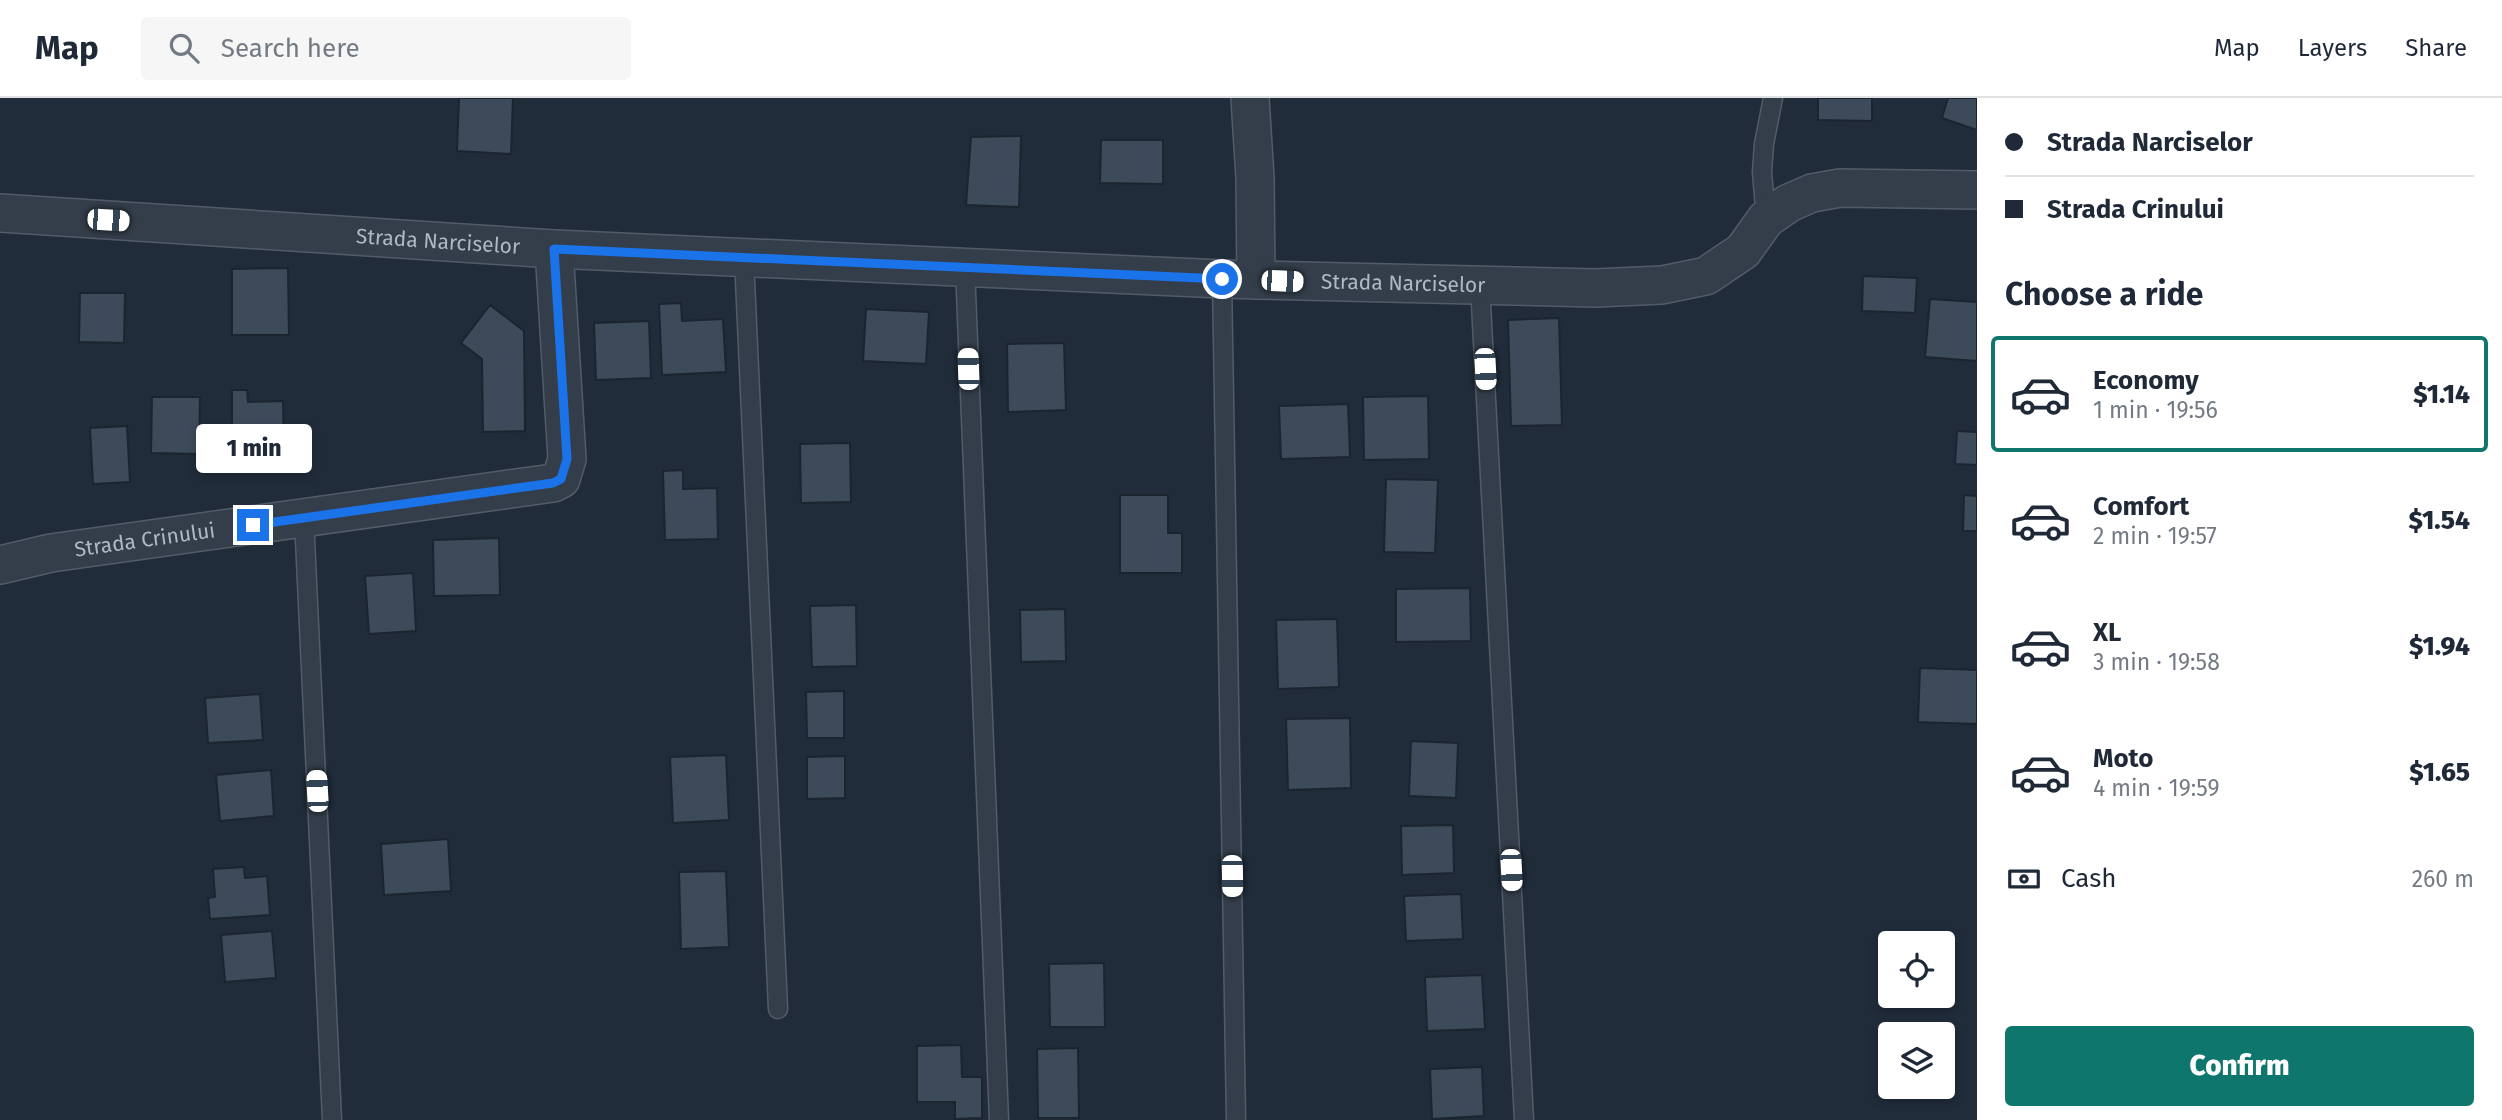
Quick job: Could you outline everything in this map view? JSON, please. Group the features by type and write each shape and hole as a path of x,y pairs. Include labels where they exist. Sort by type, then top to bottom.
{"street":[{"path":"1239,279 1255,178 1250,98"},
{"name":"Strada Narciselor","path":"0,213 554,249 744,258 1239,279 1595,288 1662,285 1706,276 1743,251 1766,219 1789,203 1812,193 1840,188 1977,190"},
{"name":"Strada Crinului","path":"0,565 51,553 553,483 561,479 567,459 554,249"}],"lane":[{"path":"1766,219 1762,172 1764,144 1773,98"},
{"path":"744,258 778,1009"},
{"path":"965,267 999,1120"},
{"path":"1236,1120 1239,279"},
{"path":"1480,285 1524,1120"},
{"path":"304,517 332,1120"}],"building":[{"path":"459,98 513,98 511,154 457,151"},
{"path":"1818,98 1872,98 1872,121 1818,120"},
{"path":"1948,98 1977,98 1977,130 1942,118"},
{"path":"1021,136 1019,207 966,205 971,137"},
{"path":"1101,140 1163,140 1163,184 1100,183"},
{"path":"288,268 289,335 232,335 232,269"},
{"path":"1863,276 1917,278 1915,313 1862,311"},
{"path":"80,293 125,293 124,343 79,342"},
{"path":"1930,299 1977,302 1977,361 1925,357"},
{"path":"681,303 682,321 723,319 726,372 662,375 659,304"},
{"path":"490,305 524,331 525,431 483,432 482,359 461,343"},
{"path":"866,309 929,312 926,364 863,361"},
{"path":"1559,318 1562,425 1511,426 1508,320"},
{"path":"649,321 651,378 596,380 594,323"},
{"path":"1064,343 1066,410 1008,412 1007,344"},
{"path":"232,390 247,390 248,402 283,401 284,449 232,450"},
{"path":"1428,396 1429,459 1364,460 1363,397"},
{"path":"152,397 200,397 199,454 151,453"},
{"path":"1348,404 1350,457 1281,459 1279,406"},
{"path":"127,426 130,482 93,484 90,428"},
{"path":"1957,431 1977,432 1977,465 1955,464"},
{"path":"850,443 851,502 801,503 800,444"},
{"path":"683,470 683,489 717,488 718,539 665,540 663,471"},
{"path":"1386,479 1438,480 1435,553 1384,552"},
{"path":"1120,495 1168,495 1168,533 1182,533 1182,573 1120,573"},
{"path":"1964,495 1977,496 1977,531 1963,531"},
{"path":"499,538 500,595 434,596 433,540"},
{"path":"413,573 416,631 369,634 365,576"},
{"path":"1470,588 1471,641 1396,642 1396,589"},
{"path":"856,605 857,666 812,667 810,606"},
{"path":"1065,609 1066,661 1021,662 1020,610"},
{"path":"1337,619 1339,687 1278,689 1276,620"},
{"path":"1920,668 1977,670 1977,724 1918,722"},
{"path":"844,691 844,738 807,738 806,692"},
{"path":"260,694 263,740 208,743 205,698"},
{"path":"1350,718 1351,788 1288,790 1286,719"},
{"path":"1411,741 1458,743 1456,798 1409,796"},
{"path":"726,755 729,820 673,823 670,757"},
{"path":"845,756 845,798 807,799 807,757"},
{"path":"271,770 274,816 220,821 216,775"},
{"path":"1453,825 1454,873 1402,875 1401,826"},
{"path":"448,839 451,891 384,895 381,844"},
{"path":"244,867 245,878 267,876 270,915 210,919 208,898 215,897 213,869"},
{"path":"726,871 729,947 681,949 679,872"},
{"path":"1461,894 1463,939 1406,941 1404,896"},
{"path":"272,931 276,978 225,982 221,935"},
{"path":"1104,963 1105,1027 1050,1027 1049,964"},
{"path":"1482,975 1485,1029 1427,1031 1425,977"},
{"path":"961,1045 962,1077 982,1077 982,1118 955,1119 955,1102 917,1102 917,1046"},
{"path":"1078,1048 1079,1118 1038,1118 1037,1049"},
{"path":"1482,1067 1484,1116 1432,1119 1430,1069"}],"route":[{"path":"253,525 553,483 561,479 567,459 554,249 1222,279"}]}
